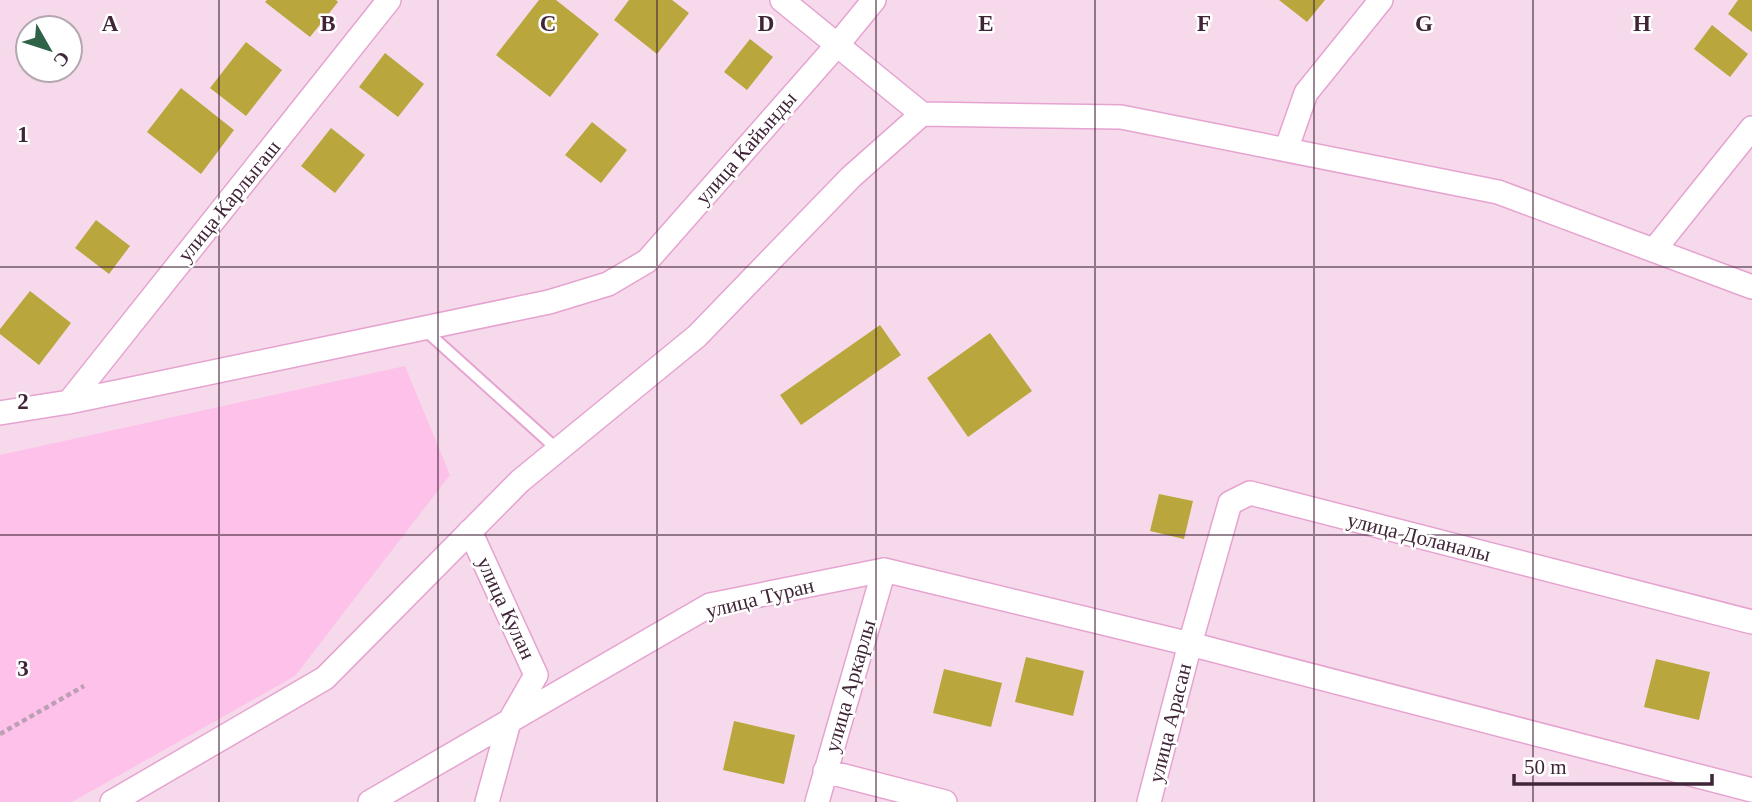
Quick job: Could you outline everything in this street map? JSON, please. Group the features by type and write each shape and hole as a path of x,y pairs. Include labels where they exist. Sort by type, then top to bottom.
{"street":[{"name":"улица Карлыгаш","path":"69,402 389,0"},
{"path":"782,0 922,114 1121,117 1498,192 1752,287"},
{"name":"улица Кайынды","path":"0,412 69,402 548,302 608,284 647,261 874,0"},
{"path":"1286,150 1306,93 1381,0"},
{"path":"112,802 325,678 520,481 697,336 851,177 922,114"},
{"path":"1654,250 1752,128"},
{"name":"улица Доланалы","path":"1190,644 1230,503 1250,494 1752,622"},
{"name":"улица Кулан","path":"470,531 536,675 509,722 487,802"},
{"name":"улица Туран","path":"370,802 710,605 884,570 1190,644 1752,790"},
{"name":"улица Аркарлы","path":"817,802 884,570"},
{"name":"улица Арасан","path":"1149,802 1190,644"},
{"path":"825,771 945,802"}],"lane":[{"path":"423,328 558,450"}],"path":[{"path":"0,734 84,686"}],"shaded area":[{"path":"405,366 450,475 295,676 72,802 0,802 0,455"}],"building":[{"path":"539,0 556,0 599,34 550,97 496,55"},
{"path":"629,0 672,0 689,13 657,54 614,20"},
{"path":"1279,0 1325,0 1307,22"},
{"path":"1738,0 1752,0 1752,32 1728,14"},
{"path":"265,2 338,2 310,37"},
{"path":"1712,25 1748,54 1730,77 1694,49"},
{"path":"750,39 773,57 747,90 724,72"},
{"path":"246,42 282,70 246,116 210,88"},
{"path":"385,53 424,84 398,117 359,87"},
{"path":"181,88 234,130 201,174 147,132"},
{"path":"592,122 627,150 601,183 565,155"},
{"path":"331,128 365,155 335,193 301,166"},
{"path":"96,220 130,246 109,274 75,248"},
{"path":"30,291 71,323 39,365 0,334 0,329"},
{"path":"880,325 901,355 801,425 780,395"},
{"path":"990,333 1032,391 968,437 927,378"},
{"path":"1159,494 1193,501 1184,539 1150,531"},
{"path":"1026,657 1084,671 1073,716 1015,702"},
{"path":"1656,659 1710,672 1699,720 1644,707"},
{"path":"944,669 1002,683 991,727 933,713"},
{"path":"734,721 795,735 784,784 723,770"}]}
